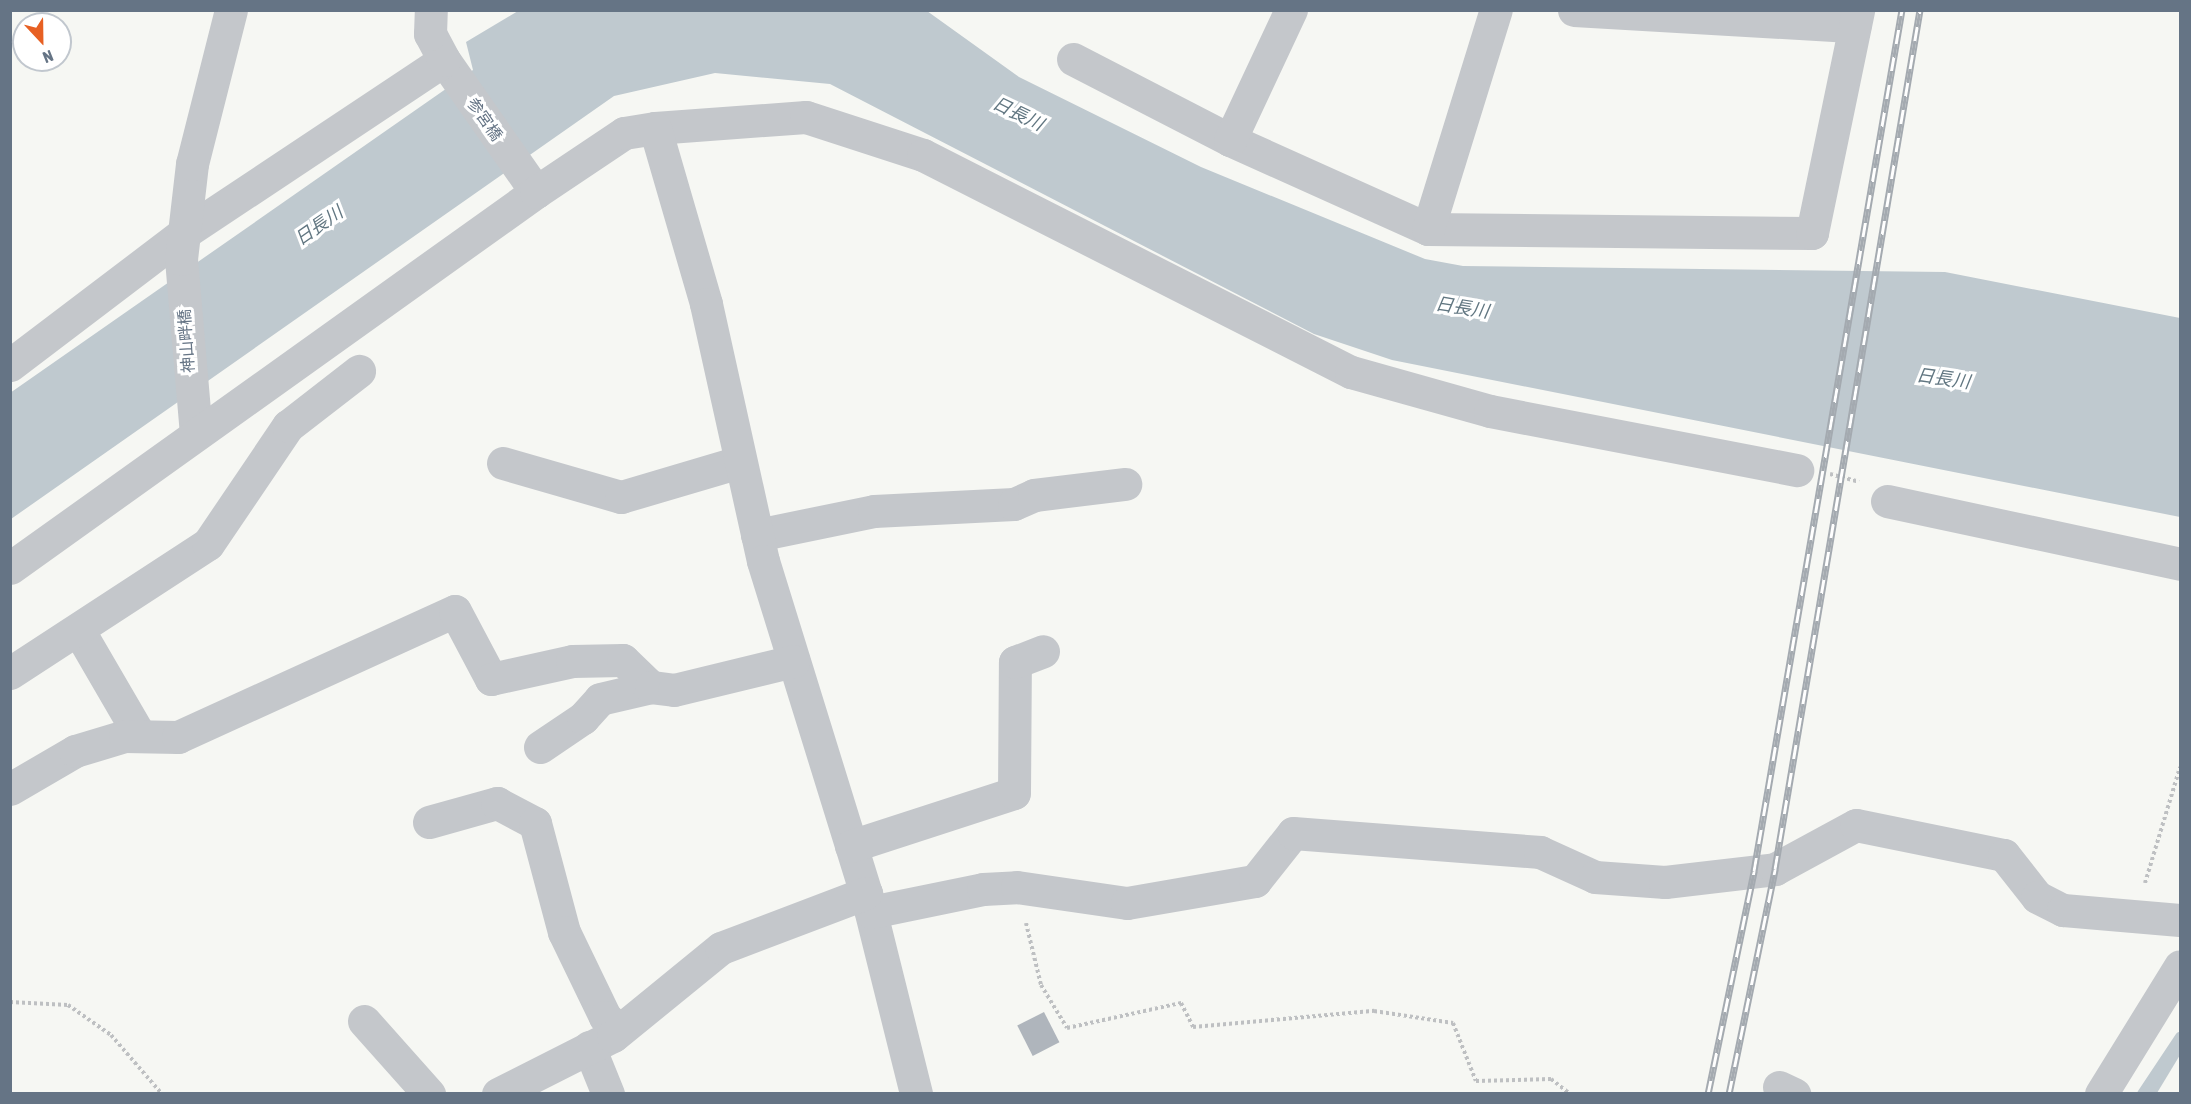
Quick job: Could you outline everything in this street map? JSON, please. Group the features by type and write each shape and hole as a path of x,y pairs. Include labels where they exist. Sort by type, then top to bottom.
{"street":[{"name":"神山畔橋","path":"194,429 182,246 192,164 231,10"},
{"name":"参宮橋","path":"431,10 430,34 444,60 531,185"},
{"path":"1230,140 1291,10"},
{"path":"1428,229 1496,10"},
{"path":"1073,59 1230,140 1428,229 1812,233 1857,18 1574,10"},
{"path":"10,365 444,60"},
{"path":"10,568 194,429 531,185 624,133 655,128 806,117 923,155 1351,372 1490,411 1797,470"},
{"path":"655,128 706,304 739,462 757,535 869,902 916,1094"},
{"path":"10,673 79,631 208,544 288,426 359,371"},
{"path":"503,463 621,497 739,462"},
{"path":"757,535 874,511 1014,504 1034,495 1125,484"},
{"path":"1887,501 2181,564"},
{"path":"10,789 75,751 140,736 178,737 455,611 491,679 572,661 623,660 651,687"},
{"path":"79,631 140,736"},
{"path":"851,846 1014,793 1015,662 1042,651"},
{"path":"540,747 583,718 600,699 651,687 674,690 794,660"},
{"path":"429,822 497,803 535,823 564,932 605,1017 619,1030"},
{"path":"498,1094 619,1030 721,948 869,902 1017,887 1127,903 1255,881 1293,833 1540,852 1595,877 1665,882 1774,868 1856,825 2004,855 2037,897 2063,910 2181,920"},
{"path":"2101,1094 2181,966"},
{"path":"364,1021 429,1094"},
{"path":"589,1047 608,1094"}],"path":[{"path":"1797,470 1851,477 1887,501"},
{"path":"2135,916 2181,767"},
{"path":"1017,887 1041,985 1067,1028 1181,1003 1192,1027 1374,1011 1452,1023 1476,1081 1551,1079 1570,1094"},
{"path":"10,1002 68,1005 111,1035 162,1094"}],"water":[{"name":"日長川","path":"518,11 927,11 1019,77 1201,167 1425,259 1463,266 1945,272 2180,318 2180,517 1392,360 1314,334 830,84 715,73 614,96 11,519 10,393 473,70 466,42"},
{"path":"2180,1036 2180,1055 2157,1093 2144,1093"}],"building":[{"path":"1044,1012 1059,1042 1033,1056 1017,1026"}],"waterway":[{"path":"2142,1094 2180,1037"}],"railway":[{"path":"1708,1094 1754,871 1902,10"},
{"path":"1729,1094 1775,869 1920,10"}]}
